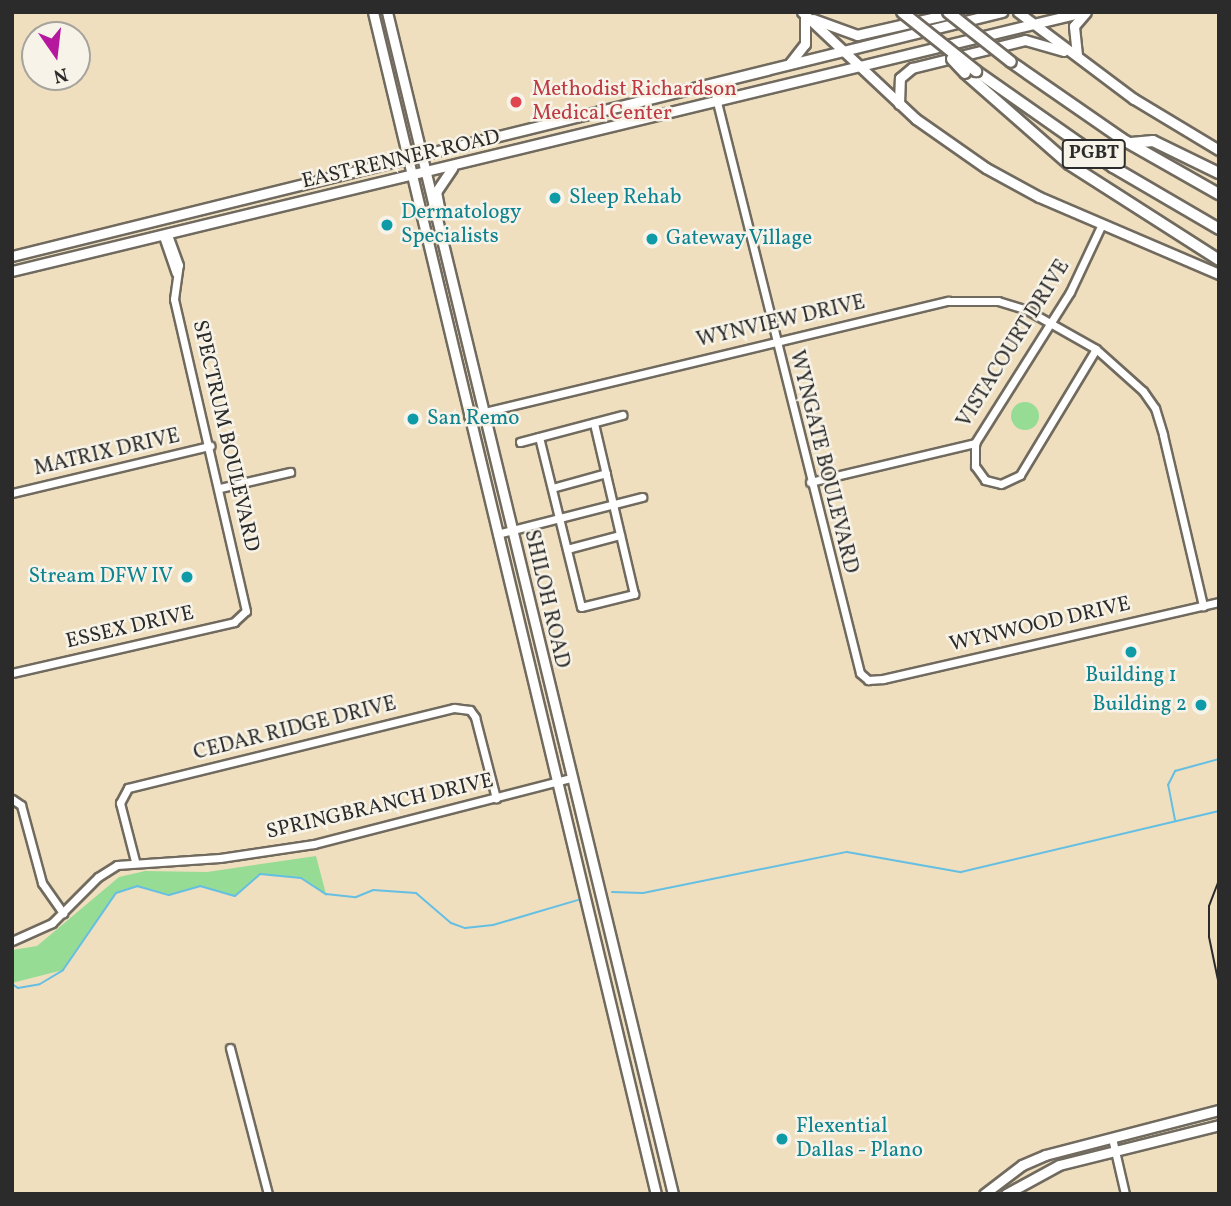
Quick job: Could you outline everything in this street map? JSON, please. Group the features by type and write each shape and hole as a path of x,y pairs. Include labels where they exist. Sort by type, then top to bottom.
{"highway":[{"path":"902,12 1069,164 1219,260"},
{"name":"PGBT","path":"948,12 1011,62 1130,144 1219,194"},
{"name":"PGBT","path":"970,72 1113,167 1219,229"},
{"path":"1130,144 1153,141 1219,173"}],"main road":[{"name":"SHILOH ROAD","path":"373,12 439,298 602,959 656,1194"},
{"name":"SHILOH ROAD","path":"387,12 673,1194"},
{"path":"804,14 857,35 958,12"},
{"name":"EAST RENNER ROAD","path":"12,256 424,158 1002,12"},
{"path":"1018,12 1134,99 1219,150"},
{"path":"1078,57 1074,26 1085,12"},
{"name":"EAST RENNER ROAD","path":"12,271 411,177 1085,12"},
{"path":"804,14 900,104 988,170 1102,224 1219,274"},
{"path":"787,66 805,44 804,14"},
{"path":"900,104 900,78 912,68 1026,40 1078,57"},
{"path":"383,56 397,52"},
{"path":"585,134 586,124 598,114"},
{"path":"540,145 548,127"},
{"path":"446,260 449,252 436,192 448,171 458,165"},
{"path":"164,220 168,234"},
{"path":"439,298 454,295"},
{"path":"523,641 537,637"},
{"path":"602,959 615,955"},
{"path":"984,1194 1034,1160 1219,1110"},
{"path":"640,1128 657,1124"},
{"path":"1006,1194 1059,1165 1219,1125"}],"street":[{"name":"WYNGATE BOULEVARD","path":"713,86 855,661 868,680"},
{"name":"VISTACOURT DRIVE","path":"810,482 975,443 1051,323 1102,224"},
{"name":"SPECTRUM BOULEVARD","path":"168,234 164,239 176,273 174,299 246,607"},
{"name":"WYNVIEW DRIVE","path":"468,416 775,341 975,298 1008,304 1051,323 1096,349 1128,373 1155,408 1203,606"},
{"path":"975,443 975,466 985,480 1001,484 1020,475 1096,349"},
{"path":"520,442 622,415"},
{"path":"539,437 581,607 634,594 594,423"},
{"name":"MATRIX DRIVE","path":"12,493 210,446"},
{"path":"220,488 290,472"},
{"path":"552,488 606,473"},
{"path":"496,534 642,497"},
{"path":"567,549 620,534"},
{"name":"WYNWOOD DRIVE","path":"868,680 1219,602"},
{"name":"ESSEX DRIVE","path":"12,673 234,622 246,607"},
{"name":"CEDAR RIDGE DRIVE","path":"135,861 120,803 128,788 454,708 470,710 496,798"},
{"name":"SPRINGBRANCH DRIVE","path":"12,941 37,933 63,913 108,869 135,861 278,850 571,778"},
{"path":"12,799 21,805 42,883 63,913"},
{"path":"230,1048 268,1194"},
{"path":"1112,1138 1125,1194"}],"green space":[{"path":"1025,402 1035,406 1039,416 1035,426 1025,430 1015,426 1011,416 1015,406"},
{"path":"316,856 326,894 301,878 260,874 235,896 200,886 169,895 137,886 116,893 63,970 12,983 12,950 37,946 119,877 145,871 207,872"}],"waterway":[{"path":"1175,820 1168,785 1175,771 1219,759"},
{"path":"612,892 643,893 847,852 961,872 1219,811"},
{"path":"12,984 18,988 40,984 63,970 116,893 137,886 169,895 200,886 235,896 260,874 301,878 326,894 356,897 373,890 416,893 451,923 465,928 493,925 578,900"}],"railway":[{"path":"1219,880 1209,906 1209,937 1219,985"}],"place":[{"name":"Methodist Richardson Medical Center","path":"516,102"},
{"name":"Sleep Rehab","path":"555,198"},
{"name":"Dermatology Specialists","path":"387,225"},
{"name":"Gateway Village","path":"652,239"},
{"name":"San Remo","path":"413,419"},
{"name":"Stream DFW IV","path":"187,577"},
{"name":"Building 1","path":"1131,652"},
{"name":"Building 2","path":"1201,705"},
{"name":"Flexential Dallas - Plano","path":"782,1139"}]}
